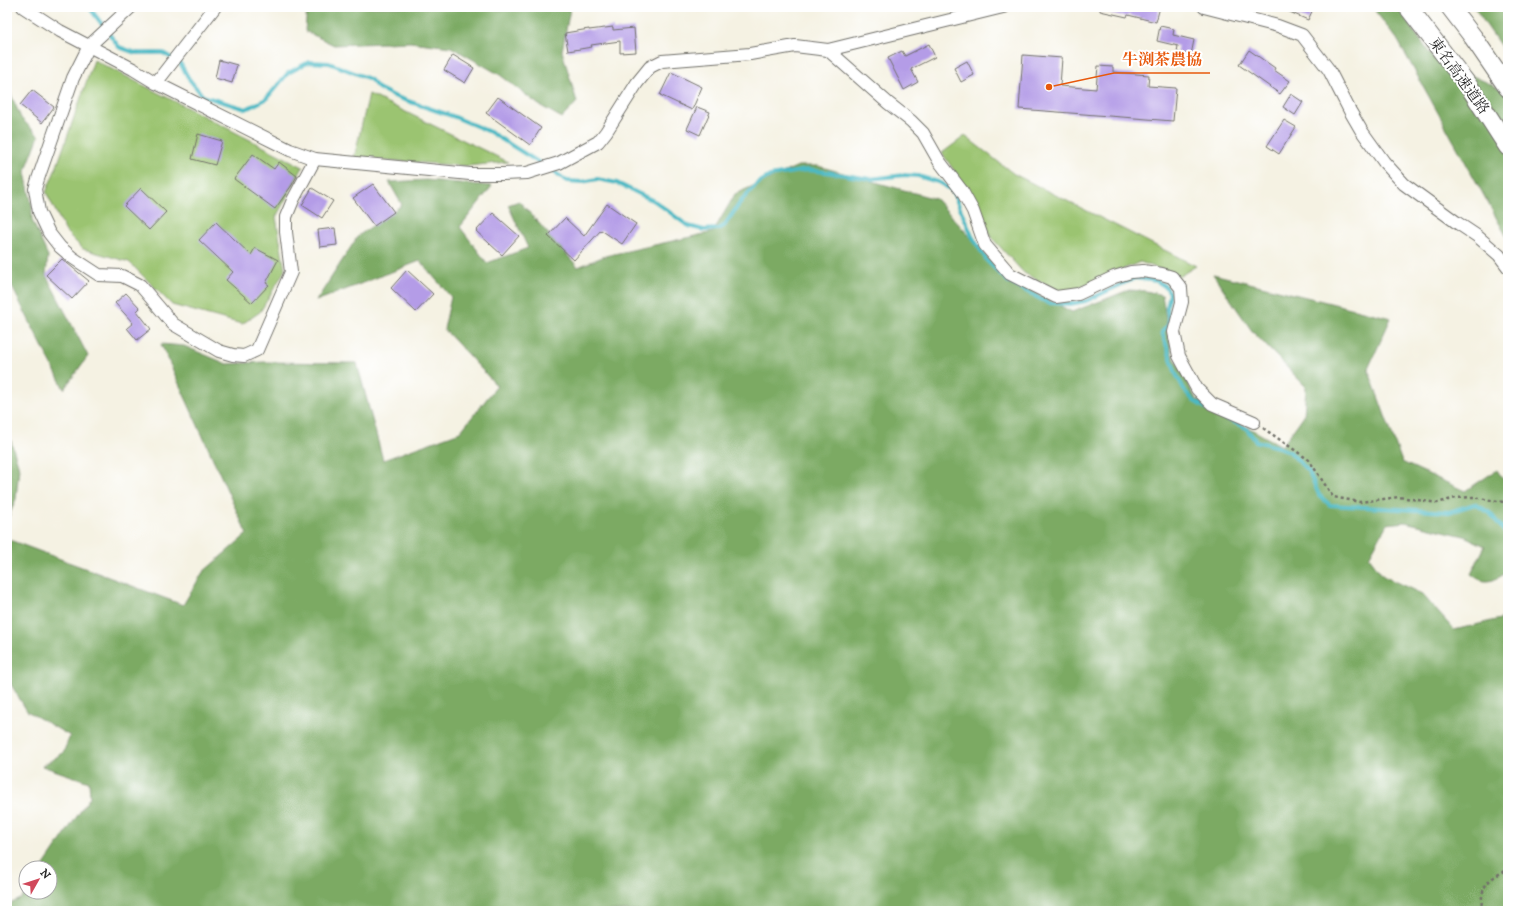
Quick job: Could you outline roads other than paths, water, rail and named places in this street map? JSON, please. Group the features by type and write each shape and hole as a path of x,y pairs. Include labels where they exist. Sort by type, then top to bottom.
{"highway":[{"name":"東名高速道路","path":"1408,7 1470,88 1508,147"},
{"path":"1450,7 1473,37 1508,88"}],"street":[{"path":"23,7 60,31 156,83 290,150 315,159 470,174 527,173 559,163 598,142 637,83 650,67 662,61 750,54 795,46 828,50 1003,7"},
{"path":"130,7 89,46 73,78 35,189 39,212 49,233 60,247 73,258 99,275 122,276 140,285 173,324 219,351 244,356 257,350 291,272 286,232 286,217 293,200 315,159"},
{"path":"156,83 214,7"},
{"path":"1204,7 1278,26 1302,35 1329,70 1354,118 1384,162 1404,184 1477,236 1499,255 1508,266"},
{"path":"828,50 923,133 939,161 962,190 973,211 984,245 1010,274 1056,297 1078,294 1114,277 1131,272 1143,271 1172,277 1182,288 1182,302 1174,332 1179,356 1197,389 1212,404 1254,422"}],"waterway":[{"path":"89,7 119,47 136,53 163,53 180,63 189,79 203,96 246,109 266,99 288,73 309,62 329,63 370,79 378,88 396,97 455,117 490,132 543,165"},
{"path":"549,168 567,181 582,182 597,179 617,183 656,202 688,226 704,230 718,229 724,226 742,200 751,190 770,176 807,170 870,179 904,175 918,176 938,182 952,190 972,236 987,261 1009,282 1048,303 1070,304 1086,301 1135,278 1157,281 1166,287 1170,293 1167,308 1169,324 1162,332 1176,374 1185,391 1194,401 1214,413 1246,428 1256,441 1290,452 1309,472 1319,495 1330,505 1449,512 1475,504 1490,513 1508,536"}],"place":[{"name":"牛渕茶農協","path":"1049,87"}]}
